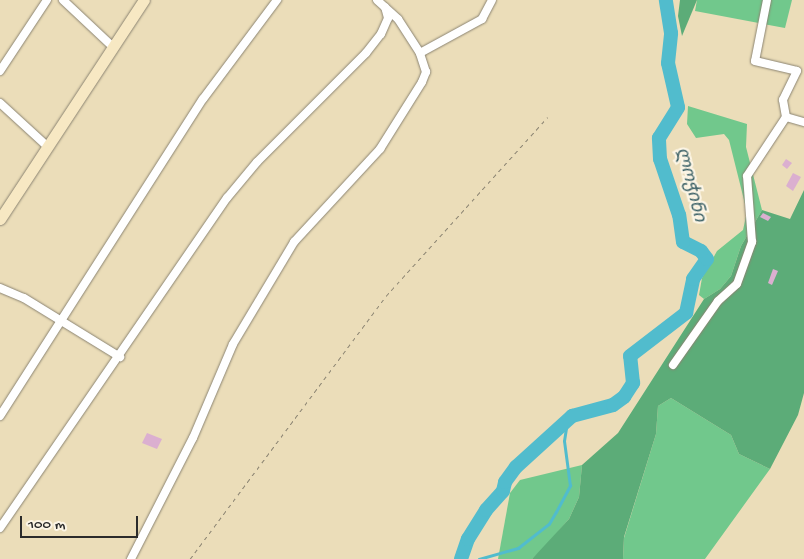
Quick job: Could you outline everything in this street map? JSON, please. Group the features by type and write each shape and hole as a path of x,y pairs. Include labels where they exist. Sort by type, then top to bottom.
{"street":[{"path":"0,71 47,0"},
{"path":"63,0 113,47"},
{"path":"0,218 144,0"},
{"path":"0,416 62,322 203,99 277,0"},
{"path":"131,559 194,438 233,344 294,242 380,149 402,118 426,72 420,53 398,19 377,0"},
{"path":"420,53 482,19 492,0"},
{"path":"673,365 718,301 737,284 752,242 747,176 786,117 783,100 798,71 755,60 767,0"},
{"path":"0,528 227,198 257,162 344,76 381,34 388,18 385,7"},
{"path":"0,102 47,146"},
{"path":"786,117 804,122"},
{"path":"0,288 120,356"}],"path":[{"path":"190,559 386,296 548,117"}],"green space":[{"path":"680,0 697,0 682,36 678,16"},
{"path":"697,0 792,0 785,28 695,11"},
{"path":"688,106 747,124 746,147 762,210 741,246 731,276 720,289 704,299 699,295 702,278 717,251 743,230 747,212 729,140 724,134 696,138 687,124"},
{"path":"804,190 804,393 798,415 770,469 739,454 731,435 671,398 658,406 656,434 624,537 623,559 532,559 569,519 579,497 582,465 618,433 704,299 720,289 731,276 741,246 762,210 790,219"},
{"path":"671,398 731,435 739,454 770,469 705,559 623,559 624,538 656,434 658,406"},
{"path":"582,465 579,497 569,519 541,551 532,559 498,559 510,493 520,480"}],"building":[{"path":"786,159 792,163 787,169 782,165"},
{"path":"793,173 801,177 793,191 786,186"},
{"path":"763,213 771,217 768,221 760,217"},
{"path":"773,269 778,271 772,285 768,283"},
{"path":"147,433 162,439 157,449 142,443"}],"waterway":[{"name":"ლოჭინი","path":"461,559 468,539 486,510 503,491 505,482 516,467 572,416 613,405 624,397 633,383 630,356 686,313 693,279 707,259 701,251 683,242 679,215 660,159 659,138 678,107 668,63 671,33 666,0"},
{"path":"479,559 518,548 549,524 570,486 564,441 567,422"}]}
